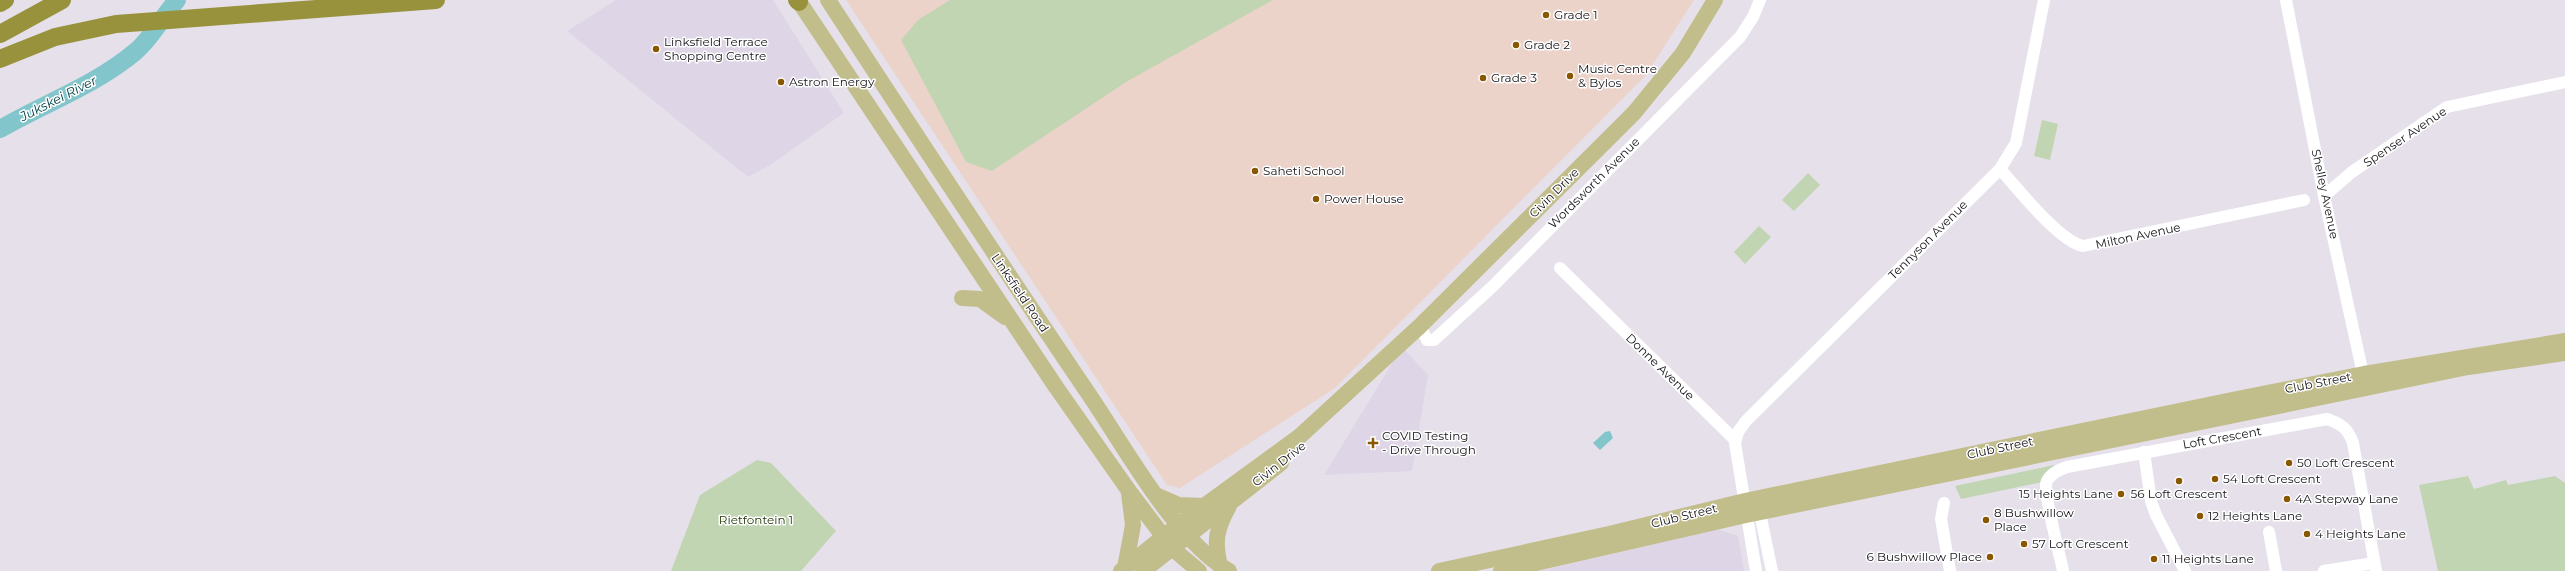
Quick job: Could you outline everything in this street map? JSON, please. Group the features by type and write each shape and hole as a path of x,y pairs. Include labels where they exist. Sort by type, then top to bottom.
{"highway":[{"path":"0,3 5,0"},
{"path":"0,34 62,0"},
{"path":"0,59 31,45 72,33 134,22 436,0"}],"main road":[{"name":"Linksfield Road","path":"798,0 1015,326 1129,492 1167,542 1199,571"},
{"name":"Linksfield Road","path":"828,0 1004,269 1157,496 1182,531 1225,568"},
{"name":"Civin Drive","path":"1182,531 1204,506 1300,436 1364,375 1375,370 1634,113 1683,53 1715,0"},
{"path":"962,298 980,299 1015,326"},
{"name":"Club Street","path":"1439,571 1609,534 1752,507 2565,341"},
{"name":"Club Street","path":"2365,381 2565,353"},
{"name":"Civin Drive","path":"1167,542 1182,531 1232,502 1315,435 1371,380 1375,370"},
{"path":"1123,569 1133,525 1129,492"},
{"path":"1157,496 1179,505 1204,506"},
{"path":"1225,568 1216,537 1220,522 1232,502"},
{"name":"Club Street","path":"1501,571 1752,507"},
{"path":"1123,569 1167,542"},
{"path":"1143,571 1167,542"}],"street":[{"name":"Wordsworth Avenue","path":"1420,326 1428,340 1434,340 1493,286 1740,37 1753,17 1760,0"},
{"name":"Tennyson Avenue","path":"1735,440 1746,421 2000,169 2016,143 2044,0"},
{"name":"Shelley Avenue","path":"2286,0 2324,196 2365,381"},
{"name":"Spenser Avenue","path":"2324,196 2352,172 2447,107 2565,82"},
{"name":"Milton Avenue","path":"2000,169 2055,228 2071,242 2083,246 2226,218 2304,200"},
{"name":"Donne Avenue","path":"1560,268 1735,440"},
{"name":"Loft Crescent","path":"2063,571 2046,491 2050,477 2067,466 2327,419 2340,423 2349,432 2353,443 2375,567"},
{"path":"1735,440 1741,474 1772,571"},
{"path":"2144,452 2151,501 2156,515 2185,571"},
{"path":"1944,503 1941,519 1950,571"},
{"path":"1752,507 1756,571"},
{"path":"2269,532 2276,571"},
{"path":"2324,571 2375,567"}],"shaded area":[{"path":"616,0 773,0 844,113 770,165 748,177 567,31"},
{"name":"Saheti School","path":"846,0 1694,0 1646,75 1335,388 1180,488 1167,485"},
{"path":"1402,347 1428,375 1412,471 1324,475"},
{"path":"1717,529 1738,536 1744,571 1540,571"}],"green space":[{"path":"950,0 1273,0 1126,82 992,171 966,162 901,40 918,20"},
{"path":"2042,120 2058,124 2050,160 2034,156"},
{"path":"1808,173 1820,185 1794,211 1782,200"},
{"path":"1759,226 1771,237 1745,264 1734,252"},
{"name":"Rietfontein 1","path":"757,460 771,463 836,531 801,571 671,571 700,495"},
{"path":"2054,465 2043,482 1961,499 1955,486"},
{"path":"2468,476 2474,489 2506,480 2508,485 2555,476 2565,483 2565,571 2438,571 2419,485"}],"water":[{"path":"1610,431 1613,438 1600,450 1593,443 1605,432"}],"waterway":[{"name":"Jukskei River","path":"0,129 103,75 119,64 141,47 177,0"}],"place":[{"name":"Grade 1","path":"1546,15"},
{"name":"Grade 2","path":"1516,45"},
{"name":"Linksfield Terrace Shopping Centre","path":"656,49"},
{"name":"Music Centre & Bylos","path":"1570,76"},
{"name":"Grade 3","path":"1483,78"},
{"name":"Astron Energy","path":"781,82"},
{"name":"Saheti School","path":"1255,171"},
{"name":"Power House","path":"1316,199"},
{"name":"COVID Testing - Drive Through","path":"1373,443"},
{"name":"50 Loft Crescent","path":"2289,463"},
{"name":"54 Loft Crescent","path":"2215,479"},
{"name":"56 Loft Crescent","path":"2179,481"},
{"name":"15 Heights Lane","path":"2121,494"},
{"name":"4A Stepway Lane","path":"2287,499"},
{"name":"12 Heights Lane","path":"2200,516"},
{"name":"8 Bushwillow Place","path":"1986,520"},
{"name":"4 Heights Lane","path":"2307,534"},
{"name":"57 Loft Crescent","path":"2024,544"},
{"name":"6 Bushwillow Place","path":"1990,557"},
{"name":"11 Heights Lane","path":"2154,559"}]}
